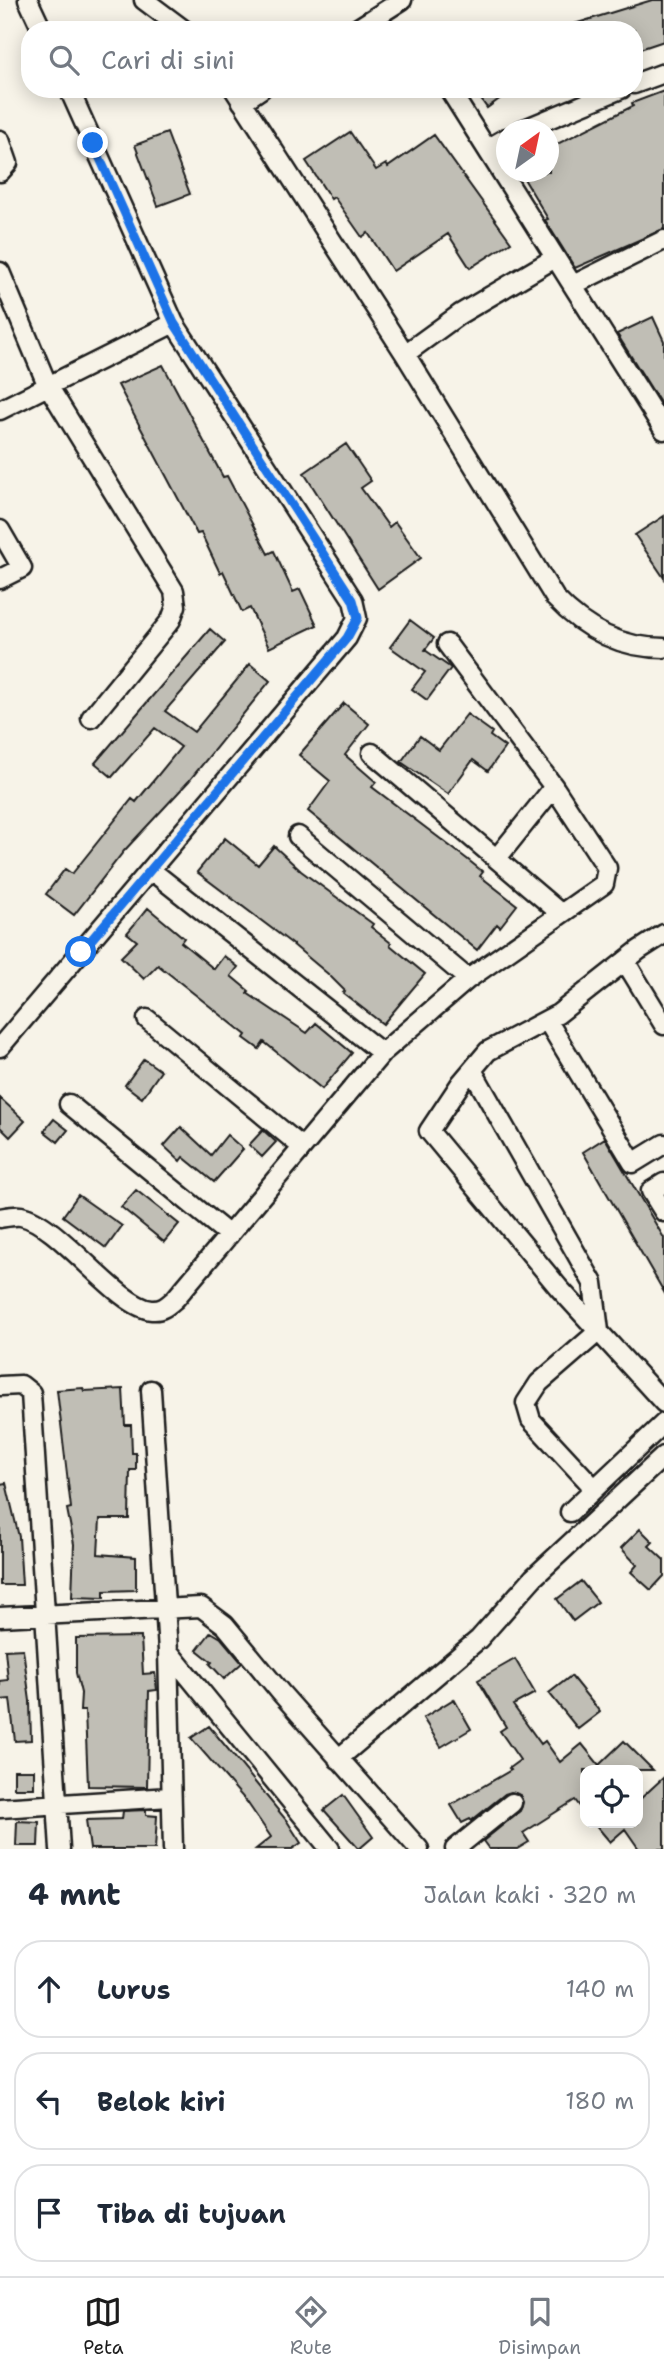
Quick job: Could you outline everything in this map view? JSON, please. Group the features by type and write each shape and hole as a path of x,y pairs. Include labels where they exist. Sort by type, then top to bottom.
{"street":[{"path":"28,0 38,21"},
{"path":"144,0 172,21"},
{"path":"369,21 401,0"},
{"path":"643,81 664,73"},
{"path":"0,1047 347,638 358,618 353,600 174,323 73,98"},
{"path":"240,98 405,354 555,598 569,613 603,636 648,648 664,648"},
{"path":"455,98 664,430"},
{"path":"549,119 599,98"},
{"path":"0,140 8,163 0,172"},
{"path":"486,149 496,144"},
{"path":"573,285 664,240"},
{"path":"405,354 460,314 555,258"},
{"path":"0,272 47,384 174,591 176,606 171,620 91,718"},
{"path":"0,410 47,384 174,323"},
{"path":"0,530 22,568 0,579"},
{"path":"0,1218 20,1216 39,1224 133,1302 153,1311 163,1309 175,1299 382,1053 468,979 559,912 604,884 608,875 607,868 554,787 447,643"},
{"path":"372,753 559,912"},
{"path":"497,858 554,787"},
{"path":"299,835 468,979"},
{"path":"152,871 382,1053"},
{"path":"664,934 547,1020 488,1051 429,1131 559,1288 664,1403"},
{"path":"625,961 664,1025"},
{"path":"147,1019 302,1147"},
{"path":"547,1020 633,1163 664,1143"},
{"path":"472,1070 593,1283 599,1331"},
{"path":"69,1104 229,1235"},
{"path":"664,1183 652,1191 664,1212"},
{"path":"594,1488 531,1419 526,1403 539,1383 599,1331"},
{"path":"0,1386 21,1385 31,1393 60,1849"},
{"path":"151,1390 168,1651 172,1840 187,1849"},
{"path":"570,1512 664,1423"},
{"path":"338,1759 479,1639 533,1578 664,1456"},
{"path":"0,1617 165,1607 201,1607 212,1613 413,1847"},
{"path":"168,1651 324,1847"},
{"path":"0,1808 170,1797"},
{"path":"455,1849 512,1803"}],"building":[{"path":"652,0 664,0 664,41 643,48 643,21 584,21"},
{"path":"664,91 664,229 575,268 545,220 548,219 526,182 559,182 559,143 633,106 632,103"},
{"path":"480,98 501,98 487,108"},
{"path":"350,132 376,170 386,164 388,167 434,135 511,242 470,268 448,234 393,271 368,233 362,237 334,197 331,199 306,161"},
{"path":"167,133 190,194 158,206 135,145"},
{"path":"653,317 664,341 664,409 617,334"},
{"path":"163,365 268,554 274,551 293,592 300,589 317,625 269,648 250,608 242,612 223,571 220,573 201,533 197,534 118,385"},
{"path":"346,444 371,481 361,488 389,527 395,522 421,558 378,589 304,473"},
{"path":"664,516 664,578 635,535"},
{"path":"410,620 434,638 425,650 451,668 427,700 412,689 425,672 390,647"},
{"path":"210,629 225,642 165,711 194,732 250,664 270,681 189,781 124,851 74,915 46,894 65,869 72,874 132,799 136,802 181,747 155,728 112,777 95,763"},
{"path":"344,703 369,724 345,755 376,782 372,787 483,872 480,876 517,905 500,927 497,924 477,950 308,811 330,781 299,755"},
{"path":"467,714 492,732 490,736 505,747 488,771 473,760 448,794 401,762 420,736 439,750"},
{"path":"225,838 258,865 274,846 301,871 373,924 371,927 425,974 383,1024 343,993 345,991 328,974 291,943 197,872"},
{"path":"148,908 184,938 181,942 214,969 224,956 238,967 231,976 249,991 247,993 307,1033 316,1023 352,1053 322,1089 264,1042 259,1049 244,1038 246,1035 158,965 144,979 121,957 137,941 127,933"},
{"path":"144,1059 161,1071 142,1098 125,1085"},
{"path":"0,1098 25,1121 10,1137 0,1127"},
{"path":"54,1119 68,1130 58,1142 44,1131"},
{"path":"181,1127 211,1155 227,1135 243,1149 214,1182 183,1157 180,1161 164,1146"},
{"path":"263,1130 276,1142 262,1157 249,1145"},
{"path":"605,1138 664,1238 664,1292 583,1152"},
{"path":"136,1190 179,1224 164,1242 121,1207"},
{"path":"78,1195 122,1226 106,1248 63,1216"},
{"path":"83,1388 84,1391 123,1389 125,1425 131,1425 132,1453 136,1453 136,1470 130,1470 129,1519 100,1519 98,1554 136,1557 136,1590 104,1591 104,1598 72,1597 74,1544 67,1509 71,1508 57,1390"},
{"path":"6,1483 19,1537 22,1585 0,1585 0,1484"},
{"path":"640,1529 653,1542 649,1546 664,1560 664,1576 651,1590 631,1572 637,1565 621,1548"},
{"path":"581,1581 598,1602 573,1621 557,1599"},
{"path":"211,1632 221,1638 242,1663 224,1679 210,1664 212,1662 197,1650"},
{"path":"141,1637 143,1674 155,1673 157,1690 149,1691 147,1787 88,1786 85,1711 80,1711 76,1638"},
{"path":"23,1649 30,1701 31,1740 15,1741 10,1699 0,1700 0,1681 8,1680 5,1650"},
{"path":"515,1659 535,1693 513,1705 541,1744 545,1741 560,1762 582,1744 599,1765 580,1765 580,1806 575,1800 523,1833 529,1842 517,1849 489,1849 483,1841 520,1811 523,1802 520,1795 511,1792 505,1794 471,1821 470,1819 462,1823 451,1805 511,1770 509,1768 520,1760 500,1731 506,1727 478,1680"},
{"path":"571,1676 600,1712 578,1729 549,1693"},
{"path":"454,1699 471,1729 441,1747 423,1718"},
{"path":"209,1726 287,1821 301,1843 292,1849 256,1849 271,1837 247,1802 191,1738"},
{"path":"624,1741 653,1770 643,1770 643,1765 599,1765"},
{"path":"14,1770 34,1770 34,1788 14,1788"},
{"path":"664,1777 664,1849 639,1849 625,1829 610,1842 598,1828 643,1828 643,1796"},
{"path":"343,1795 373,1837 359,1849 324,1810"},
{"path":"146,1810 146,1815 157,1816 155,1849 90,1849 86,1820 122,1819 123,1811"},
{"path":"17,1821 39,1822 38,1846 16,1846"}],"route":[{"path":"81,952 347,638 358,618 353,600 174,323 93,143"}]}
